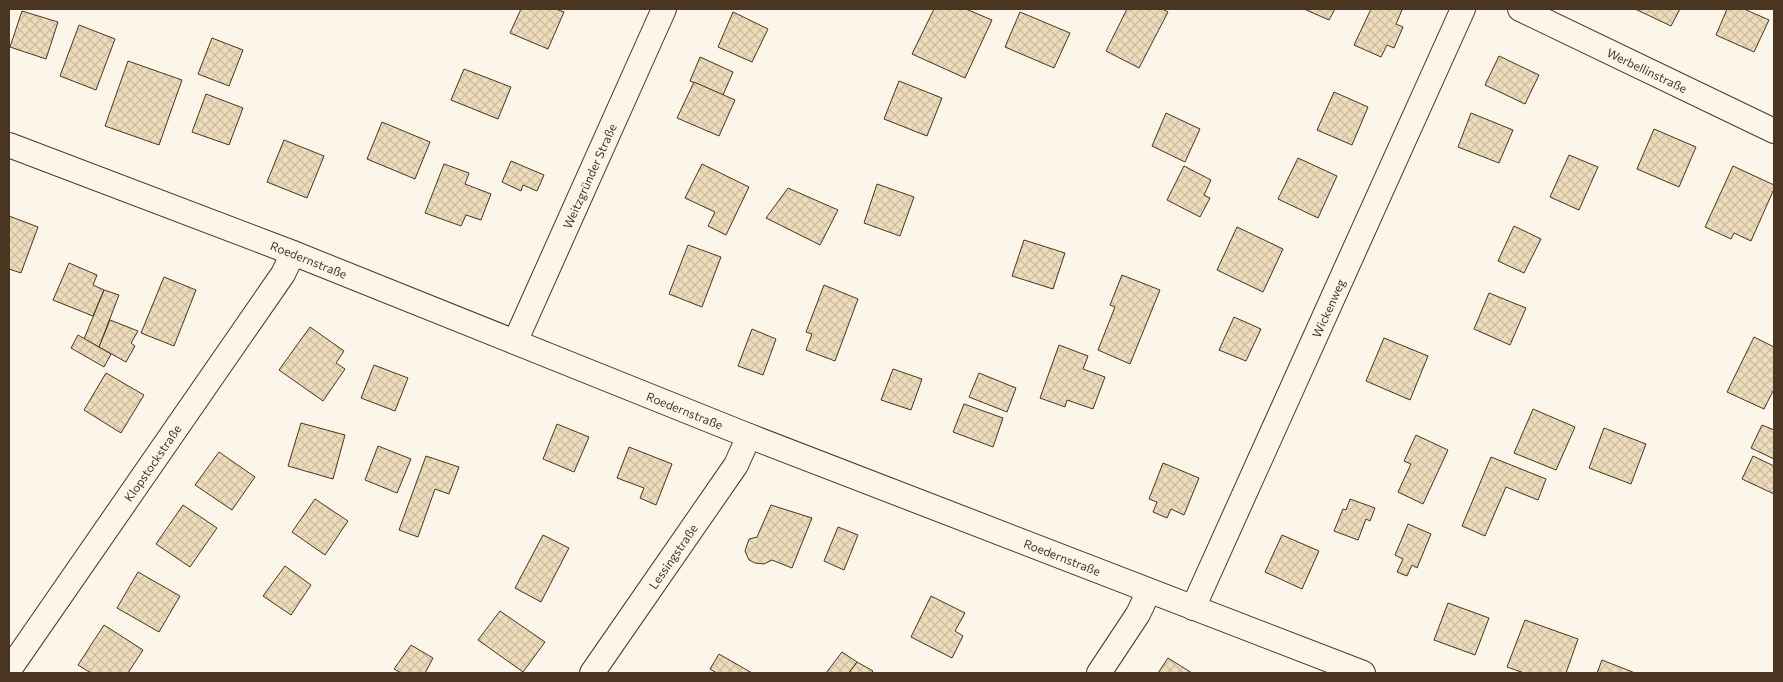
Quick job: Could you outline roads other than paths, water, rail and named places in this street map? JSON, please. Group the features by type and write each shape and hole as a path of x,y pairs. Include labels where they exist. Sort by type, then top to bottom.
{"street":[{"name":"Weitzgründer Straße","path":"515,342 664,9"},
{"name":"Wickenweg","path":"1193,608 1463,9"},
{"name":"Werbellinstraße","path":"1520,9 1774,131"},
{"name":"Roedernstraße","path":"9,145 292,253 749,436 1363,673"},
{"name":"Klopstockstraße","path":"9,670 283,274 292,253"},
{"name":"Lessingstraße","path":"592,673 736,465 749,436"},
{"path":"1099,673 1138,614 1148,591"}]}
